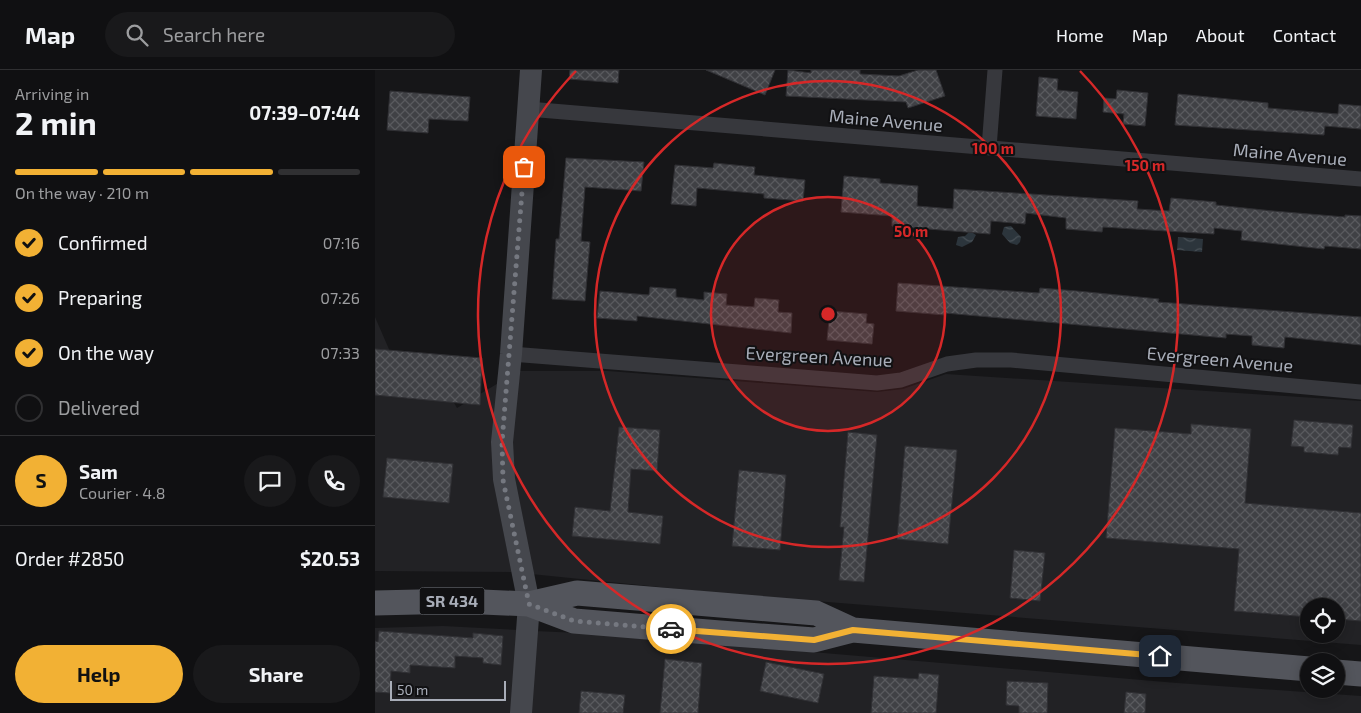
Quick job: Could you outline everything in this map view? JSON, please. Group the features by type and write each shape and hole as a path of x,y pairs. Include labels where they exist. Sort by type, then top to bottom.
{"main road":[{"name":"SR 434","path":"375,603 460,602 529,604 574,621 682,630 814,640 853,630 1300,668"},
{"path":"1345,673 1361,674"}],"street":[{"path":"521,713 529,604 503,480 502,442 511,354 531,70"},
{"path":"989,148 995,70"},
{"name":"Maine Avenue","path":"528,109 1361,180"},
{"name":"Evergreen Avenue","path":"511,354 877,382 901,380 947,364 976,360 1011,360 1361,392"}],"shaded area":[{"path":"375,317 395,363 427,354 457,408 500,382 514,572 375,571"},
{"path":"520,371 608,371 877,392 903,389 946,374 1361,401 1361,645 1336,643 1345,643 1345,598 1300,598 1300,640 728,594 531,574 511,478 510,442"},
{"path":"443,626 519,630 513,713 375,713 375,628"},
{"path":"535,631 601,634 1300,692 1300,698 1345,698 1345,695 1361,696 1361,713 529,713"}],"water":[{"path":"1011,226 1021,237 1017,245 1010,243 1002,234 1004,227"},
{"path":"970,231 976,235 972,242 962,247 956,245 958,237 965,236"},
{"path":"1178,237 1203,239 1202,252 1177,250"}],"building":[{"path":"570,70 619,70 618,83 569,79"},
{"path":"706,70 775,70 765,95"},
{"path":"788,70 811,73 811,70 860,70 860,74 899,76 918,70 936,70 945,96 908,108 906,102 786,96"},
{"path":"1039,77 1058,79 1057,90 1078,92 1076,119 1036,116"},
{"path":"1117,90 1148,93 1145,126 1123,124 1124,114 1103,112 1104,98 1116,99"},
{"path":"390,91 470,97 468,121 429,119 428,133 387,130"},
{"path":"1178,94 1268,103 1268,108 1338,114 1339,104 1361,106 1361,129 1325,126 1324,135 1175,125"},
{"path":"566,158 644,162 641,191 585,187 581,241 590,242 585,301 552,299 556,239 559,239"},
{"path":"714,163 755,167 754,175 805,180 803,201 764,198 764,194 697,188 696,206 671,204 675,165 713,168"},
{"path":"844,176 880,179 880,183 918,186 917,206 953,209 954,189 1138,201 1137,209 1169,211 1171,198 1216,202 1216,205 1273,211 1345,217 1345,215 1361,216 1361,249 1325,246 1324,249 1241,240 1242,231 1214,228 1214,234 1103,227 1102,232 1066,229 1066,218 1026,213 1025,224 991,221 990,234 892,226 892,216 841,212"},
{"path":"898,283 1039,293 1040,288 1159,299 1158,302 1361,317 1361,345 1285,337 1284,348 1252,345 1252,336 1226,334 1226,338 945,313 945,315 896,311"},
{"path":"650,287 676,289 676,297 704,300 704,292 727,294 726,305 754,307 755,298 779,300 778,312 792,313 791,333 637,316 637,321 597,318 600,291 649,295"},
{"path":"830,311 867,314 866,323 874,324 872,344 827,340"},
{"path":"375,349 482,358 480,405 375,395"},
{"path":"1294,420 1353,425 1351,448 1339,447 1338,455 1304,452 1304,447 1291,446"},
{"path":"1191,424 1251,429 1245,503 1361,513 1361,621 1345,620 1345,598 1300,598 1300,616 1234,611 1239,549 1106,538 1115,428 1191,434"},
{"path":"619,427 660,430 657,471 631,469 628,512 663,516 660,544 572,536 575,507 610,511"},
{"path":"848,432 877,435 864,582 839,580 844,527 840,527"},
{"path":"905,446 957,450 948,544 897,539"},
{"path":"387,458 453,464 449,503 383,497"},
{"path":"739,470 786,475 780,550 732,546"},
{"path":"1014,550 1045,553 1040,601 1010,598"},
{"path":"379,631 473,638 473,633 503,636 501,665 483,663 483,658 455,656 455,668 410,665 410,673 391,671 390,693 375,692 375,641 378,642"},
{"path":"665,659 702,663 698,713 660,713"},
{"path":"766,662 824,674 818,703 760,691"},
{"path":"919,673 939,675 936,713 871,713 874,676 918,679"},
{"path":"1007,681 1048,683 1047,713 1019,713 1019,706 1006,705"},
{"path":"581,691 625,695 623,713 579,713"},
{"path":"1126,692 1146,694 1145,713 1124,713"}],"way so far":[{"path":"524,167 511,354 502,442 503,480 529,604 574,621 671,629"}],"route":[{"path":"671,629 814,640 853,630 1160,656"}]}
